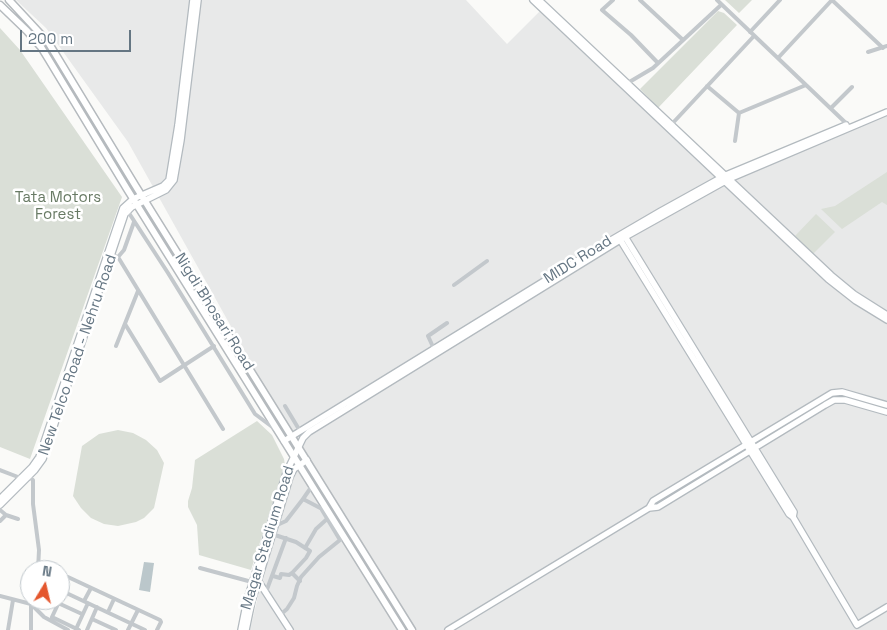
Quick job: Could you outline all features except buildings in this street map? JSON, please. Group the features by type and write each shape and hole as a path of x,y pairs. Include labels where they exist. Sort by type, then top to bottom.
{"main road":[{"name":"Nigdi Bhosari Road","path":"9,0 48,42 412,630"},
{"name":"Nigdi Bhosari Road","path":"0,5 41,47 135,202 279,432 325,510 402,630"}],"street":[{"path":"144,198 169,180 178,125 193,0"},
{"path":"198,0 174,180 166,190 135,202 126,209 214,346 255,414 279,432"},
{"path":"533,0 626,84"},
{"path":"540,0 840,289 887,320"},
{"path":"613,0 602,10 631,34 658,63"},
{"path":"640,0 683,40"},
{"path":"717,0 849,126"},
{"path":"670,126 707,86 780,0"},
{"path":"778,58 832,0 885,47"},
{"path":"626,84 658,63 721,5"},
{"path":"868,52 885,47"},
{"path":"738,113 806,85"},
{"path":"707,86 738,113"},
{"path":"831,108 852,88"},
{"name":"MIDC Road","path":"849,126 887,108"},
{"name":"MIDC Road","path":"463,335 621,237 725,178 887,112"},
{"path":"735,141 738,113"},
{"path":"725,178 843,286 887,315"},
{"name":"New Telco Road - Nehru Road","path":"0,505 26,477 39,457 112,255 126,209"},
{"path":"134,222 124,250 112,255 138,290 223,430"},
{"path":"621,237 750,446 794,512 793,517 857,625 887,606"},
{"path":"454,285 487,260"},
{"path":"168,273 176,268"},
{"path":"116,346 138,290"},
{"path":"434,349 428,336 447,323"},
{"path":"125,324 160,381 214,346"},
{"path":"284,441 434,349 463,335"},
{"name":"Magar Stadium Road","path":"241,630 245,608 270,533 286,473 302,438 463,335"},
{"path":"750,446 832,393 842,392 887,405"},
{"path":"824,397 828,403"},
{"path":"448,630 649,508 653,501 834,400 845,400 887,412"},
{"path":"285,406 300,431"},
{"name":"Magar Stadium Road","path":"270,533 275,526 294,469 307,460"},
{"path":"0,470 18,477 26,477 33,481 38,560"},
{"name":"New Telco Road - Nehru Road","path":"0,499 26,477"},
{"path":"275,526 286,521 312,486"},
{"path":"280,615 287,609 294,598 300,581 318,558 340,540 327,519 325,510 303,499"},
{"path":"0,510 2,518 18,519"},
{"path":"305,548 316,529 327,519"},
{"path":"270,533 286,538 310,551 318,558"},
{"path":"266,592 286,538"},
{"path":"273,576 280,578 282,574 289,575 292,573 310,551"},
{"path":"200,568 255,579 266,592 290,630"},
{"path":"292,573 300,581"},
{"path":"70,578 161,621 157,630"},
{"name":"Magar Stadium Road","path":"246,630 255,579"},
{"path":"55,610 52,617 77,629 91,588"},
{"path":"70,595 145,630"},
{"path":"0,596 20,601"},
{"path":"108,612 114,599"},
{"path":"8,630 13,600"},
{"path":"70,607 82,614"},
{"path":"87,630 97,607"},
{"path":"31,610 31,630"},
{"path":"38,610 44,617 68,630"},
{"path":"128,630 138,610"},
{"path":"92,619 116,630 121,619"}],"shaded area":[{"path":"16,0 466,0 507,44 543,8 716,177 862,308 887,323 887,630 413,630 300,450 128,142 46,28"},
{"path":"887,115 887,312 858,296 733,179"},
{"path":"297,466 400,630 250,630 265,567"},
{"path":"144,562 154,563 150,592 139,590"}],"green space":[{"path":"725,0 752,0 739,13"},
{"path":"718,11 724,13 737,25 658,108 640,89"},
{"name":"Tata Motors Forest","path":"0,28 20,50 122,197 30,459 0,447"},
{"path":"887,172 887,205 882,202 842,229 821,209 835,206"},
{"path":"816,214 835,232 813,254 795,236"},
{"path":"257,421 272,435 285,465 251,570 199,555 197,525 188,507 188,501 192,488 195,460"},
{"path":"118,430 133,433 146,440 157,450 164,463 154,508 144,518 136,522 118,526 104,524 91,518 73,496 82,446 99,434"}]}
